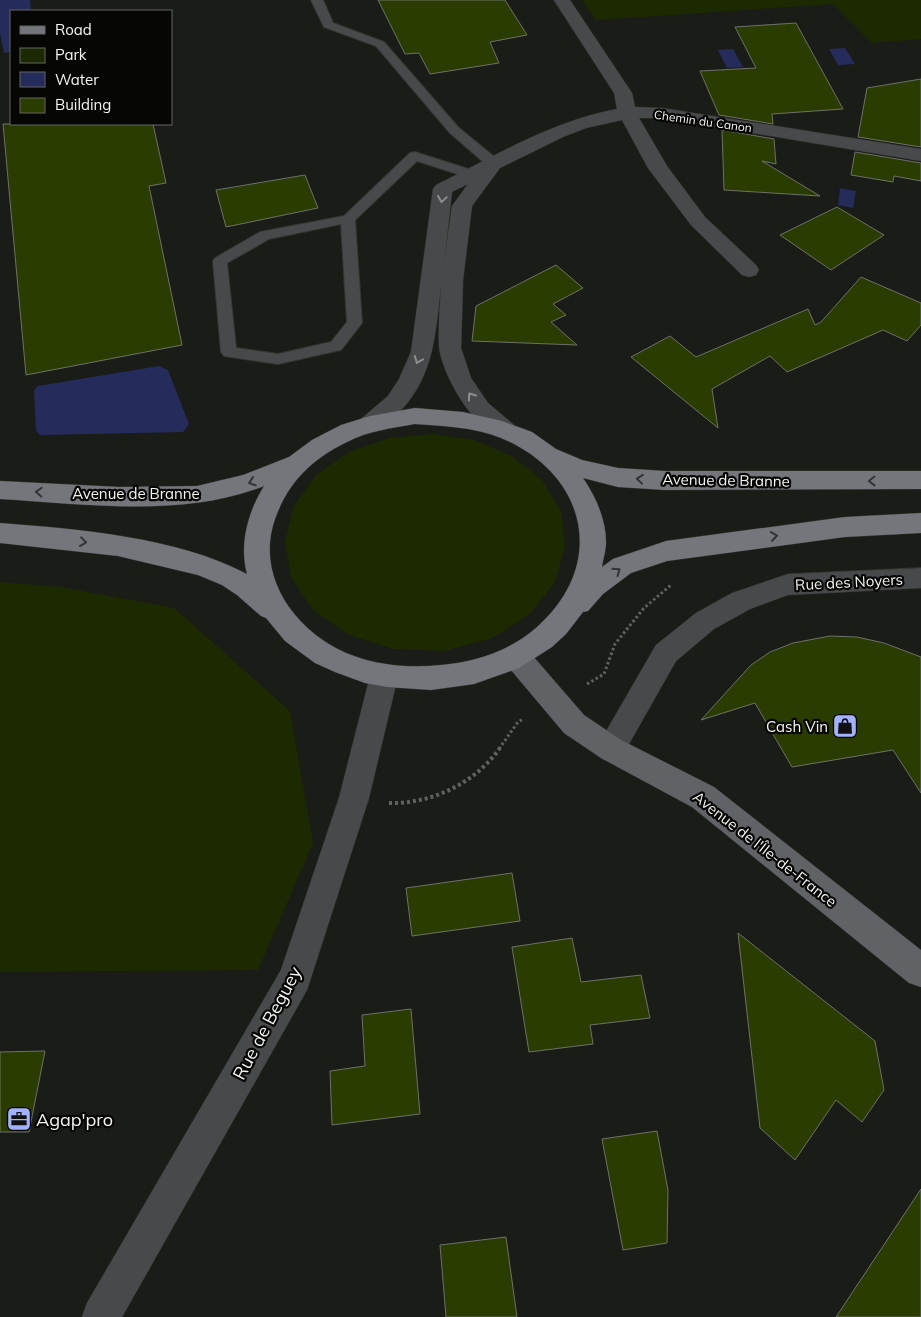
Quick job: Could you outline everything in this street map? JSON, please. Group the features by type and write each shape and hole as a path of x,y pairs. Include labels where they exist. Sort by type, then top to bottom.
{"main road":[{"path":"279,616 259,577 257,536 270,497 297,463 330,440 370,424 415,416 461,419 505,430 537,447 566,474 586,506 593,542 588,579 568,615"},
{"name":"Avenue de Branne","path":"537,447 566,465 593,474 648,480 921,480"},
{"name":"Avenue de Branne","path":"0,490 119,496 197,495 247,484 273,475 297,463"},
{"path":"0,533 110,546 189,562 232,579 255,594 306,643 342,663 384,676 430,679 475,672 516,656 545,637 594,587 622,566 666,551 845,526 921,523"}],"street":[{"path":"562,0 623,93 627,113 658,168 698,221 749,270"},
{"name":"Chemin du Canon","path":"370,424 396,402 410,381 422,352 444,189 493,164 576,125 627,113 662,113 921,156"},
{"path":"493,164 462,206 452,280 450,348 460,380 480,409 505,430"},
{"name":"Rue des Noyers","path":"611,749 666,654 705,621 741,601 788,585 921,578"},
{"name":"Avenue de l'Île-de-France","path":"516,656 553,702 574,724 611,749 703,797 921,971"},
{"name":"Rue de Beguey","path":"100,1317 295,978 354,798 384,676"}],"lane":[{"path":"317,0 328,25 380,44 454,130 493,164"},
{"path":"348,218 355,323 336,346 278,360 229,352 220,261 265,235 348,218 415,156 473,175"}],"green space":[{"path":"582,0 921,0 921,39 872,43 833,4 596,20"},
{"path":"432,434 474,440 512,456 542,480 561,511 565,546 555,582 530,614 492,638 444,651 394,649 349,635 313,610 291,577 285,541 294,506 316,475 349,452 389,438"},
{"path":"0,582 61,587 174,608 290,711 313,843 258,970 0,972"}],"water":[{"path":"0,0 30,0 31,10 10,10 10,52 4,53 0,33"},
{"path":"845,48 855,64 838,65 829,49"},
{"path":"733,49 743,67 727,68 718,50"},
{"path":"840,188 856,191 853,208 838,205"},
{"path":"159,366 168,370 189,424 183,432 40,435 36,431 34,391 38,386"}],"building":[{"path":"378,0 505,0 527,35 490,42 499,63 430,74 419,53 405,54"},
{"path":"796,23 843,109 772,114 773,124 719,115 700,71 756,68 735,27"},
{"path":"921,79 921,147 858,137 867,88"},
{"path":"3,124 153,125 166,183 149,186 182,345 26,375"},
{"path":"722,130 774,139 776,164 762,161 820,196 724,190"},
{"path":"855,152 921,163 921,181 894,176 893,182 851,175"},
{"path":"305,175 318,208 226,227 216,190"},
{"path":"837,207 884,235 831,270 780,235"},
{"path":"556,265 583,288 553,304 566,315 551,322 577,345 472,341 476,306"},
{"path":"861,277 921,303 921,325 907,341 883,330 787,372 770,356 712,389 718,428 631,357 670,336 696,357 808,309 815,325 821,322"},
{"name":"Cash Vin","path":"830,636 857,637 884,643 921,657 921,793 893,750 792,767 755,703 701,720 751,665 770,652 793,643"},
{"path":"512,873 520,921 412,936 406,888"},
{"path":"738,933 875,1041 884,1090 862,1122 836,1100 795,1160 760,1128"},
{"path":"572,938 581,982 641,975 650,1018 590,1025 593,1044 529,1052 512,947"},
{"path":"411,1009 420,1114 332,1125 330,1071 365,1066 362,1015"},
{"path":"45,1051 29,1132 0,1132 0,1052"},
{"path":"657,1131 668,1190 667,1243 623,1250 602,1139"},
{"path":"921,1189 921,1317 836,1317"},
{"path":"506,1237 517,1317 446,1317 440,1245"}],"place":[{"name":"Cash Vin","path":"845,726"},
{"name":"Agap'pro","path":"19,1119"}]}
